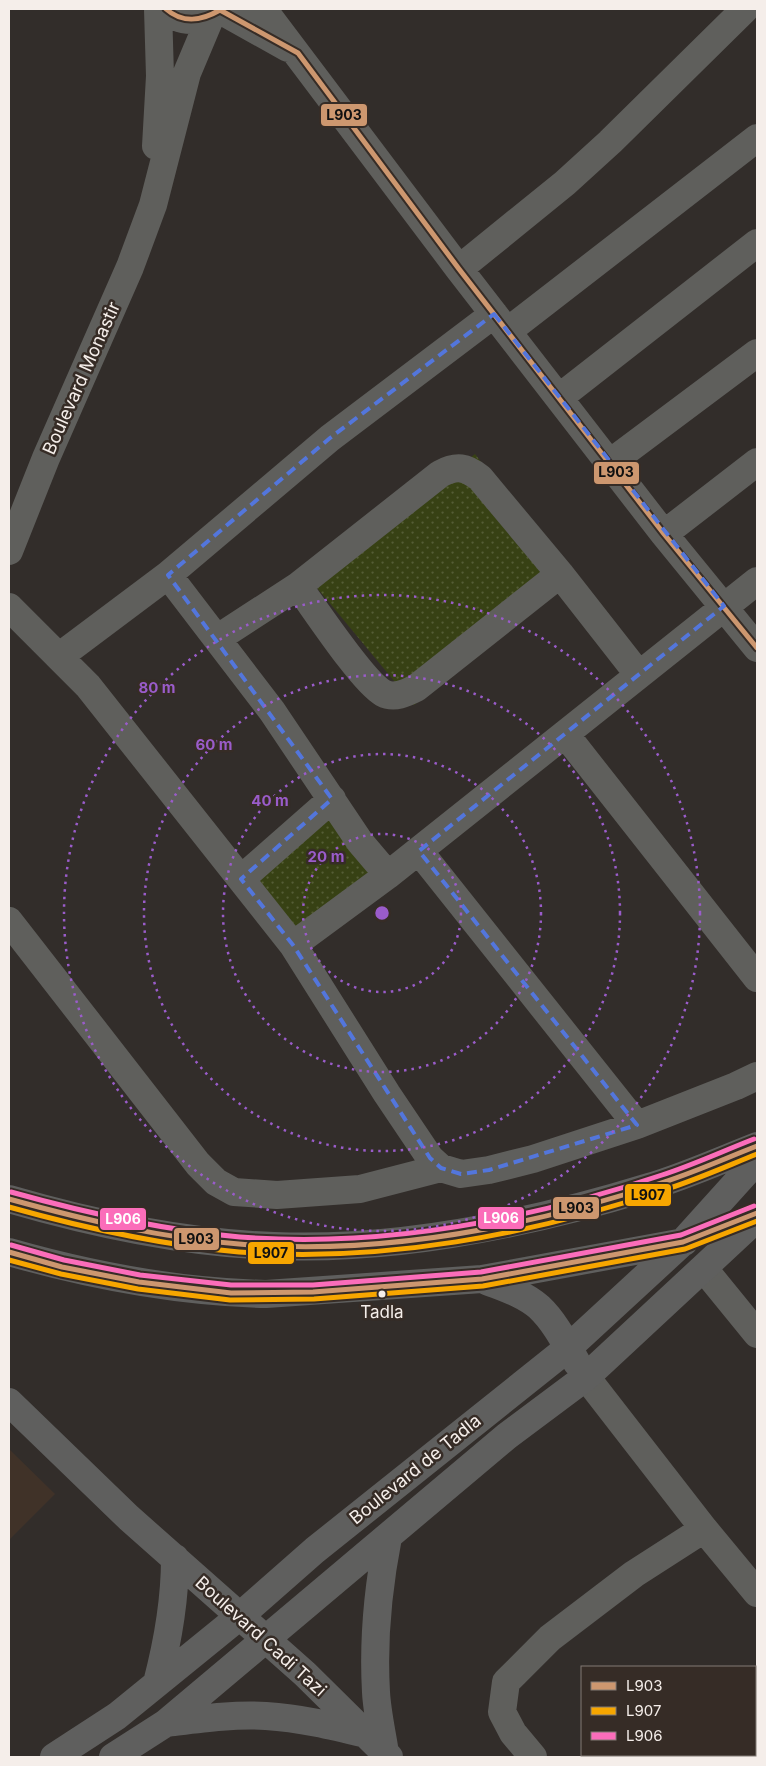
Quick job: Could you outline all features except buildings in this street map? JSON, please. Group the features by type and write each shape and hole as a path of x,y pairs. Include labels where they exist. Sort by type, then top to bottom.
{"main road":[{"path":"9,1199 134,1230 273,1246 327,1246 434,1236 566,1210 651,1187 757,1146"},
{"name":"Boulevard de Tadla","path":"54,1757 117,1716 240,1616 316,1550 568,1348 683,1242 757,1160"},
{"path":"9,1252 62,1267 138,1282 232,1293 314,1292 482,1279 683,1242 757,1213"},
{"name":"Boulevard de Tadla","path":"113,1757 166,1723 507,1436 586,1377 757,1218"},
{"path":"482,1279 516,1293 538,1307 568,1348 586,1377"},
{"name":"Boulevard Cadi Tazi","path":"9,1402 129,1518 266,1638 387,1755"},
{"path":"387,1755 376,1694 376,1641 379,1582 388,1537"},
{"path":"157,1683 172,1616 175,1590 175,1558"},
{"path":"166,1723 216,1716 266,1716 317,1722 366,1734"}],"street":[{"name":"Boulevard Monastir","path":"153,205 160,76 158,9"},
{"path":"166,9 170,13 187,20 199,20 217,12 298,53"},
{"path":"263,9 664,534 757,648"},
{"path":"460,269 564,183 610,142 745,9"},
{"name":"Boulevard Monastir","path":"9,551 46,458 130,267 153,205 188,73 217,12"},
{"path":"60,656 168,575 330,438 501,322 757,138"},
{"path":"560,397 757,243"},
{"path":"610,463 757,353"},
{"path":"664,534 757,462"},
{"path":"218,638 298,586 440,474 455,468 469,469 480,478 560,574 639,675"},
{"path":"298,586 364,675 382,693 400,695 416,688 560,574"},
{"path":"168,575 272,711 360,842 388,875"},
{"path":"293,945 419,851 757,581"},
{"path":"9,607 88,686 293,945 386,1094 430,1158 441,1168 461,1174 489,1170 533,1159 637,1125 757,1076"},
{"path":"566,734 757,978"},
{"path":"241,879 332,799"},
{"path":"419,851 637,1125"},
{"path":"9,921 198,1164 216,1182 234,1192 251,1194 335,1192 387,1183 441,1168"},
{"path":"704,1269 757,1334"},
{"path":"586,1377 704,1529 757,1593"},
{"path":"533,1757 513,1733 502,1712 506,1682 550,1638 634,1574 704,1529"}],"highlighted area":[{"path":"494,314 724,606 419,851 637,1125 489,1170 461,1174 441,1168 430,1158 293,945 241,879 332,799 168,575 330,438"}],"shaded area":[{"path":"9,1449 55,1494 9,1540"}],"green space":[{"path":"475,454 570,579 414,705 313,583"},
{"path":"336,809 397,873 298,949 242,877"}],"transit line":[{"name":"L903","path":"166,9 172,14 186,19 206,17 220,10 298,53 459,269 664,534 757,648"},
{"name":"L906","path":"11,1192 96,1214 211,1234 293,1239 347,1238 454,1227 559,1205 674,1171 754,1139"},
{"name":"L903","path":"9,1199 95,1221 152,1233 239,1244 292,1247 346,1246 400,1242 508,1225 613,1198 676,1178 757,1146"},
{"name":"L907","path":"9,1207 94,1229 210,1249 293,1254 347,1253 402,1249 456,1242 563,1220 679,1185 757,1154"},
{"name":"L906","path":"11,1245 64,1260 140,1275 231,1285 313,1285 481,1272 681,1235 754,1206"},
{"name":"L903","path":"9,1252 62,1267 139,1282 231,1293 313,1292 482,1279 683,1242 757,1213"},
{"name":"L907","path":"9,1260 61,1274 138,1289 230,1300 314,1299 483,1286 685,1249 757,1221"}],"place":[{"name":"Tadla","path":"382,1294"}]}
